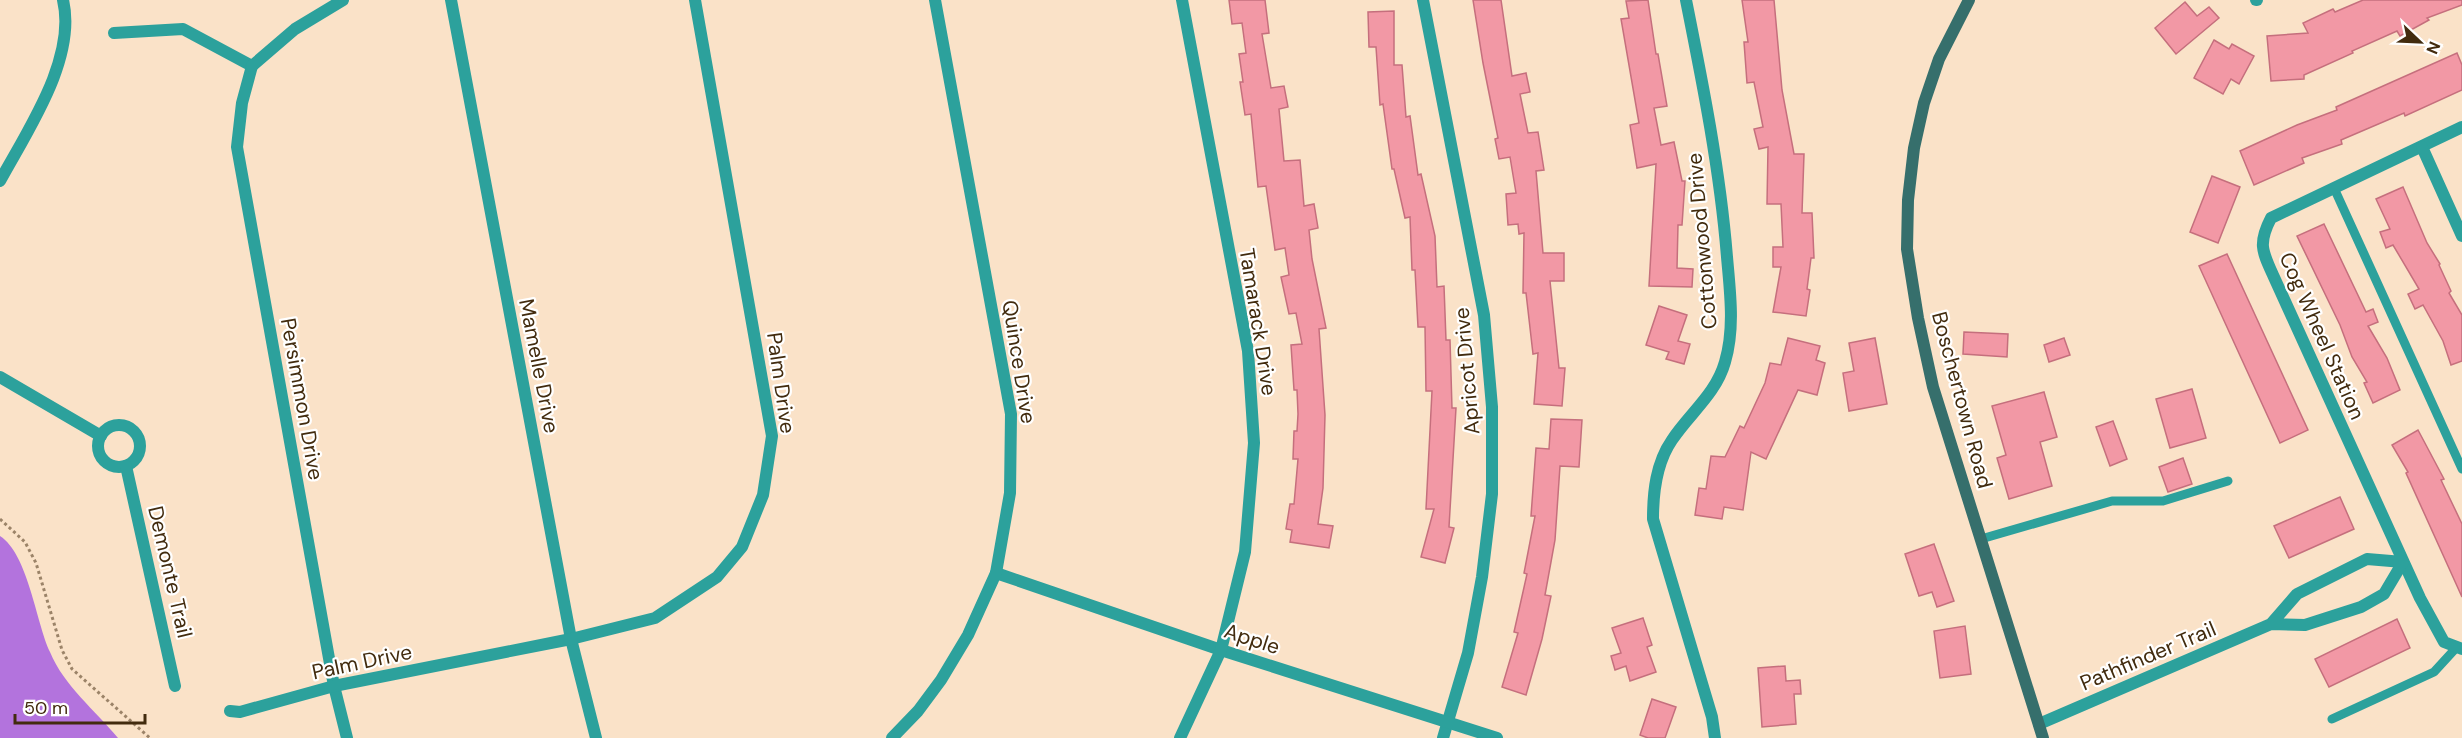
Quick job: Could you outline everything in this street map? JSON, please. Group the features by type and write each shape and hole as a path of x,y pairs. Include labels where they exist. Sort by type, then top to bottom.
{"street":[{"path":"0,181 53,81 61,58 64,34 63,0"},
{"path":"114,33 183,29 252,66 295,29 343,0"},
{"name":"Mamelle Drive","path":"451,0 571,639 596,738"},
{"name":"Palm Drive","path":"230,711 240,712 334,686 571,639 655,618 717,577 742,547 763,495 772,436 695,0"},
{"name":"Quince Drive","path":"892,738 918,711 942,680 968,635 996,573 1010,493 1011,414 935,0"},
{"name":"Tamarack Drive","path":"1180,738 1221,650 1245,552 1254,443 1248,351 1182,0"},
{"name":"Apricot Drive","path":"1423,0 1484,315 1492,407 1492,494 1482,577 1468,652 1443,738"},
{"name":"Cottonwood Drive","path":"1686,0 1723,209 1729,282 1730,338 1718,382 1671,441 1659,464 1653,500 1653,519 1712,717 1716,738"},
{"name":"Boschertown Road","path":"1969,0 1939,59 1924,103 1914,147 1908,200 1907,249 1918,318 1934,387 2043,738"},
{"name":"Persimmon Drive","path":"252,66 242,103 237,147 334,686 347,738"},
{"name":"Cog Wheel Station","path":"2459,649 2444,642 2403,562 2263,252 2261,242 2271,218 2462,127"},
{"path":"2421,147 2462,236"},
{"path":"0,377 101,436"},
{"path":"118,425 131,429 136,433 140,446 136,458 126,466 112,466 101,456 99,442 101,436 112,426 118,425"},
{"name":"Demonte Trail","path":"126,466 176,686"},
{"name":"Pathfinder Trail","path":"2039,724 2271,624 2297,594 2367,559 2403,562 2384,594 2361,607 2305,626 2271,624"},
{"name":"Apple","path":"996,573 1221,650 1497,738"}],"lane":[{"path":"2334,188 2462,469"},
{"path":"1981,539 2112,501 2163,501 2228,481"},
{"path":"2332,720 2434,672 2459,649"}],"path":[{"path":"0,519 25,542 36,563 62,650 72,669 150,738"}],"shaded area":[{"path":"0,536 10,545 18,558 45,639 63,676 118,738 0,738"}],"building":[{"path":"1229,0 1265,0 1269,33 1262,34 1271,88 1284,86 1288,107 1279,109 1284,161 1300,160 1304,206 1314,204 1318,228 1309,230 1312,259 1326,328 1319,329 1325,415 1323,488 1318,524 1333,526 1329,548 1290,542 1292,530 1286,529 1290,504 1294,504 1298,459 1293,459 1294,431 1297,431 1298,414 1291,345 1302,344 1296,313 1289,314 1281,277 1289,275 1285,248 1275,250 1266,186 1258,187 1251,114 1245,115 1240,82 1243,82 1239,54 1246,53 1242,23 1232,24"},
{"path":"1473,0 1501,0 1512,76 1526,73 1530,92 1520,94 1528,133 1538,132 1544,170 1536,171 1543,253 1564,253 1564,281 1550,281 1559,368 1565,368 1562,406 1534,404 1538,353 1533,354 1526,293 1523,293 1524,233 1519,234 1518,224 1508,225 1506,194 1516,193 1510,157 1499,159 1495,139 1498,138"},
{"path":"1648,0 1667,106 1654,108 1661,145 1674,142 1682,181 1685,181 1682,225 1678,225 1677,268 1693,269 1692,287 1649,286 1656,164 1637,168 1630,125 1639,123 1621,19 1629,18 1626,1"},
{"path":"1742,0 1774,0 1782,90 1794,154 1804,154 1802,213 1812,213 1814,258 1811,258 1806,316 1773,312 1781,267 1773,267 1773,247 1783,247 1781,204 1767,204 1768,147 1759,149 1754,129 1763,127 1754,82 1747,83 1744,42 1748,42"},
{"path":"2363,0 2462,0 2462,5 2427,18 2429,20 2400,36 2397,31 2352,51 2353,53 2304,75 2304,79 2271,81 2267,36 2308,33 2303,23 2333,9 2335,12"},
{"path":"2185,2 2197,16 2209,7 2219,18 2176,54 2155,28"},
{"path":"1394,11 1394,65 1402,65 1406,117 1410,116 1418,175 1421,174 1435,236 1437,287 1444,286 1446,340 1450,340 1452,408 1456,408 1449,527 1454,528 1445,563 1421,557 1434,509 1426,509 1432,391 1426,391 1425,327 1418,327 1415,270 1412,270 1410,217 1405,218 1394,169 1392,169 1383,104 1380,105 1376,47 1369,47 1368,12"},
{"path":"2214,40 2229,49 2232,44 2254,56 2239,84 2231,79 2223,94 2194,78"},
{"path":"2457,53 2462,65 2462,90 2405,116 2404,113 2341,140 2342,144 2302,158 2304,163 2254,185 2240,151 2337,110 2336,107"},
{"path":"2212,176 2240,187 2218,243 2190,232"},
{"path":"2403,187 2427,243 2440,264 2451,291 2449,293 2462,315 2462,361 2451,365 2443,341 2423,305 2415,309 2408,294 2419,289 2393,245 2386,248 2380,232 2390,229 2376,199"},
{"path":"2324,224 2366,312 2373,309 2378,322 2368,326 2387,358 2400,390 2373,403 2364,383 2367,382 2352,357 2340,325 2297,236"},
{"path":"2227,254 2308,430 2280,443 2199,266"},
{"path":"1659,306 1687,315 1678,341 1690,344 1684,364 1666,359 1669,352 1646,345"},
{"path":"1964,332 2008,334 2007,357 1963,354"},
{"path":"1788,338 1820,346 1816,360 1825,363 1817,395 1798,390 1766,459 1751,452 1743,510 1724,507 1722,519 1695,515 1699,488 1706,489 1711,456 1725,457 1740,426 1744,428 1765,383 1770,363 1781,365"},
{"path":"1875,338 1887,404 1849,411 1843,373 1854,371 1849,343"},
{"path":"2064,338 2070,355 2049,362 2044,345"},
{"path":"2192,389 2206,438 2170,448 2156,399"},
{"path":"2044,392 2057,437 2040,442 2052,486 2009,499 1997,458 2006,455 1992,406"},
{"path":"1551,419 1582,420 1579,467 1560,466 1555,540 1545,595 1551,596 1542,639 1526,695 1502,687 1518,633 1514,632 1527,574 1524,573 1535,516 1531,516 1536,448 1549,449"},
{"path":"2113,421 2127,459 2110,466 2096,427"},
{"path":"2418,430 2444,479 2441,480 2462,524 2462,597 2406,473 2408,472 2392,445"},
{"path":"2183,458 2192,484 2168,492 2159,467"},
{"path":"2340,497 2354,529 2289,558 2274,526"},
{"path":"1934,544 1954,601 1937,607 1932,592 1919,596 1905,554"},
{"path":"1643,618 1652,645 1647,647 1656,672 1630,681 1626,666 1615,670 1611,656 1621,653 1612,628"},
{"path":"2397,619 2410,648 2329,687 2315,659"},
{"path":"1965,626 1971,674 1940,678 1934,631"},
{"path":"1785,666 1786,681 1800,680 1801,694 1794,694 1796,724 1762,727 1758,668"},
{"path":"1652,699 1676,707 1665,738 1648,738 1640,735"}]}
